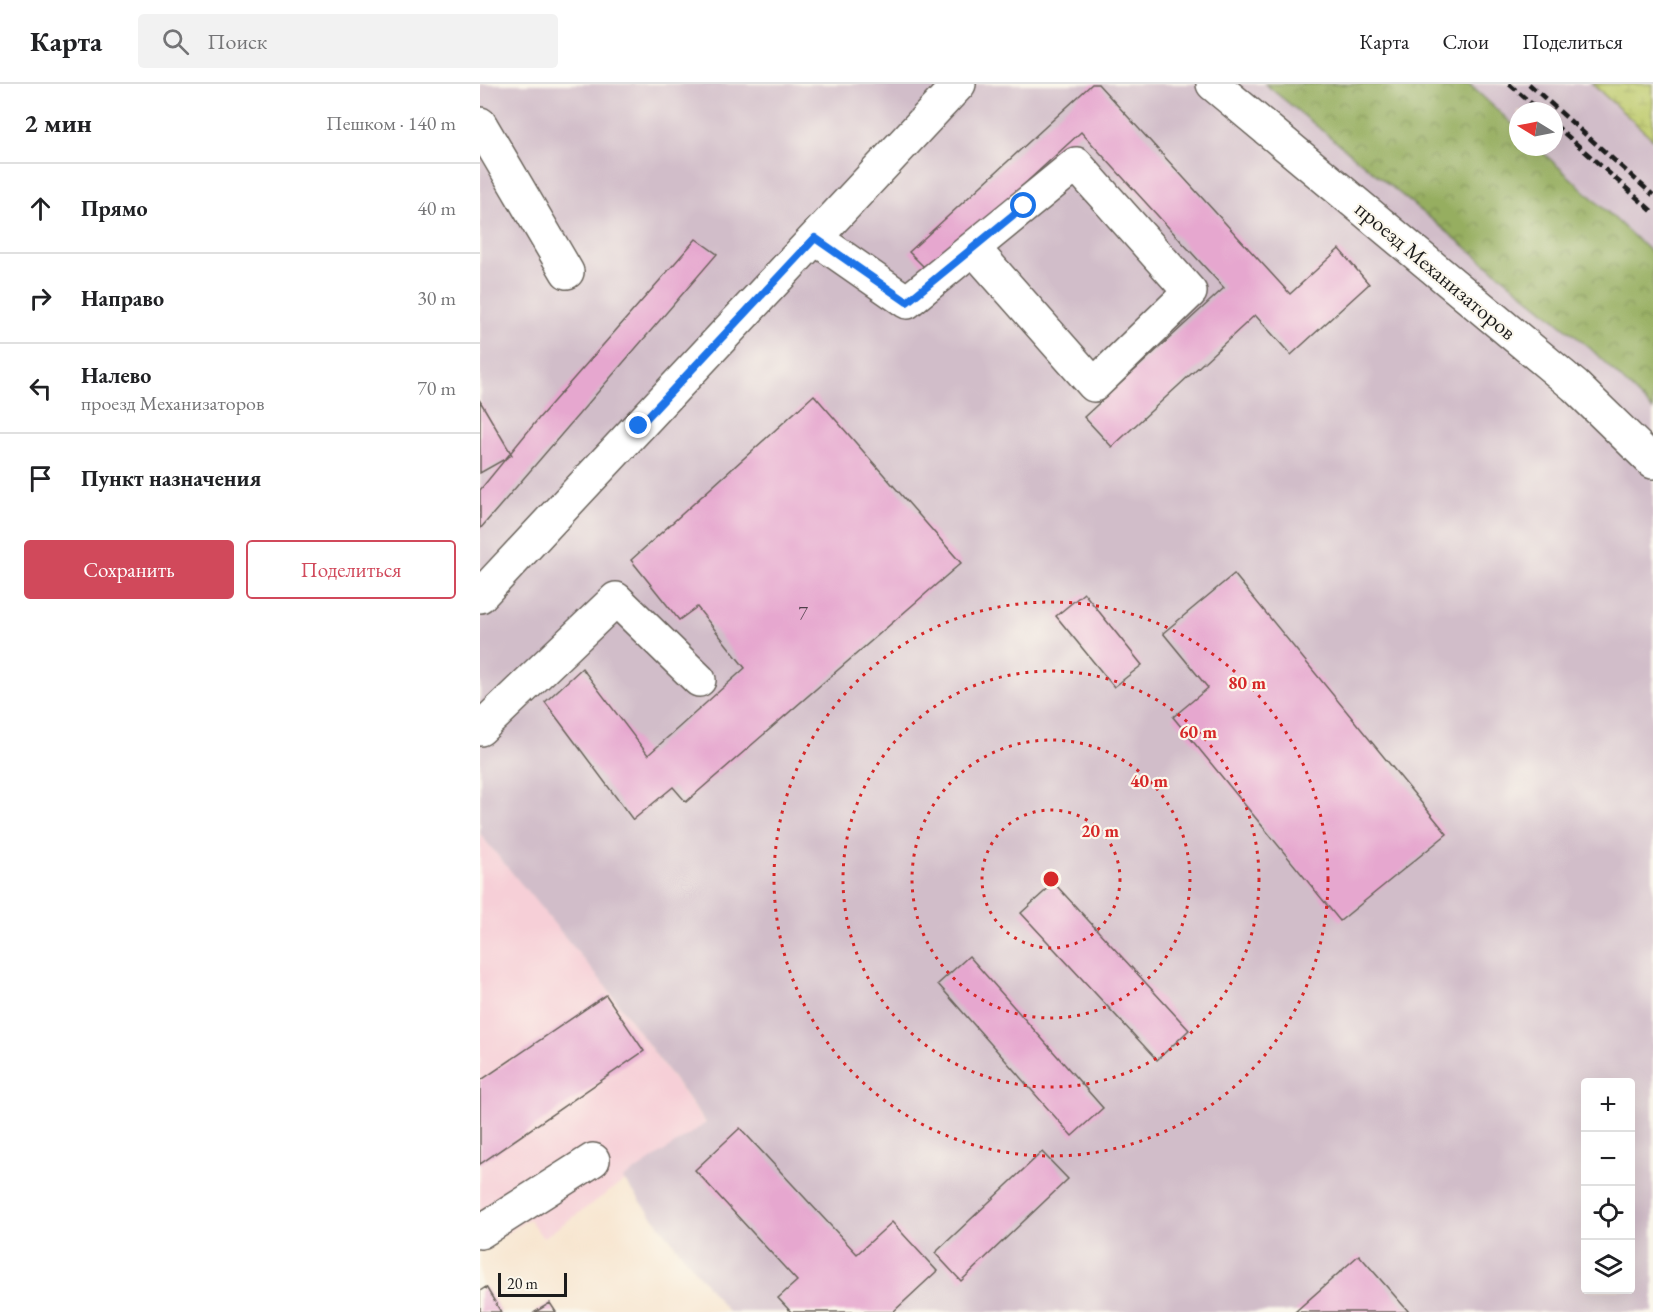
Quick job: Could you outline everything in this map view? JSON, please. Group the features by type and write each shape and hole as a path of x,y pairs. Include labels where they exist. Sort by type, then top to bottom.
{"street":[{"path":"480,596 959,84"},
{"name":"проезд Механизаторов","path":"1213,84 1575,386 1653,462"},
{"path":"480,123 567,272"},
{"path":"815,238 907,302 973,248 1076,164 1190,292 1094,385 973,248"},
{"path":"480,729 616,599 699,680"},
{"path":"480,1232 592,1160"}],"shaded area":[{"path":"480,84 1265,84 1590,348 1653,410 1653,1312 728,1312 623,1179 706,1123 603,983 480,834"},
{"path":"1469,84 1592,84 1653,139 1653,254 1547,156 1563,156 1563,102 1509,102 1509,121"},
{"path":"480,834 603,983 706,1124 543,1238 529,1219 480,1250"}],"green space":[{"path":"1265,84 1469,84 1509,121 1509,156 1547,156 1653,254 1653,410 1590,348"},
{"path":"1592,84 1653,84 1653,139"}],"building":[{"path":"1092,84 1098,84 1290,294 1339,249 1369,284 1291,355 1255,315 1112,447 1084,417 1224,288 1081,132 929,272 909,252"},
{"path":"696,239 717,254 480,529 480,490 539,418"},
{"path":"814,395 961,563 686,802 673,787 633,820 545,702 582,668 648,755 745,668 697,607 679,620 631,560"},
{"path":"480,401 512,455 480,473"},
{"path":"1234,574 1447,834 1340,921 1173,717 1208,688 1163,633"},
{"path":"1084,593 1142,665 1114,687 1056,616"},
{"path":"1054,883 1189,1030 1157,1060 1021,913"},
{"path":"969,956 1103,1108 1072,1136 938,984"},
{"path":"606,995 644,1051 480,1164 480,1081"},
{"path":"740,1128 857,1254 892,1222 937,1271 893,1312 791,1312 778,1298 797,1281 695,1170"},
{"path":"1042,1152 1068,1179 961,1281 935,1253"},
{"path":"1359,1255 1409,1312 1295,1312"},
{"path":"486,1287 501,1312 480,1312 480,1291"},
{"path":"550,1303 556,1312 535,1312"}],"railway":[{"path":"1509,84 1530,102"},
{"path":"1529,84 1653,195"},
{"path":"1563,132 1653,212"}],"route":[{"path":"639,426 815,238 907,302 1024,206"}]}
